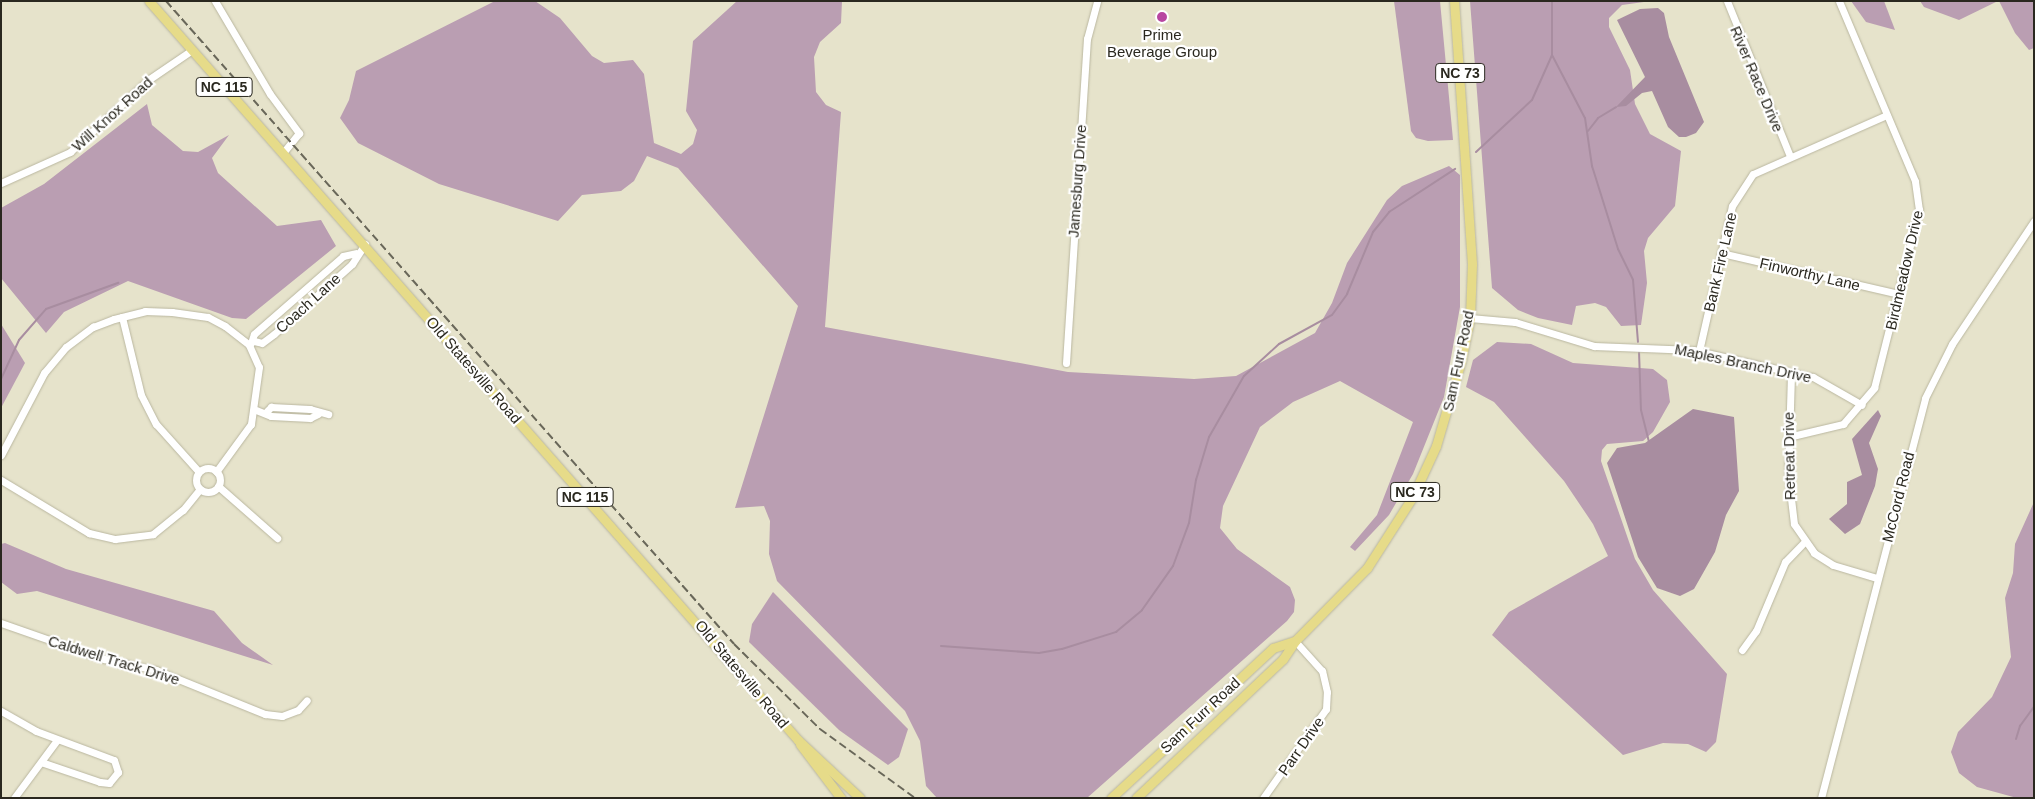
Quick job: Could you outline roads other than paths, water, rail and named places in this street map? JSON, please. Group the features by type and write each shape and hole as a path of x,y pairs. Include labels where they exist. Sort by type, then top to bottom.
{"main road":[{"name":"Old Statesville Road","path":"149,1 365,244 798,740 860,798"},
{"name":"Sam Furr Road","path":"1136,798 1283,659 1295,641 1367,568 1412,498 1450,406 1470,318 1472,222 1454,1"},
{"name":"Sam Furr Road","path":"1111,798 1273,648 1295,641"},
{"name":"Old Statesville Road","path":"798,740 808,758 841,798"}],"street":[{"path":"215,1 270,94 299,133 283,154"},
{"name":"Jamesburg Drive","path":"1066,363 1087,39 1097,1"},
{"name":"Birdmeadow Drive","path":"1788,437 1842,424 1862,405 1880,369 1919,210 1915,181 1839,1"},
{"name":"River Race Drive","path":"1729,2 1790,156"},
{"name":"Will Knox Road","path":"1,184 70,152 148,80 192,50"},
{"name":"Bank Fire Lane","path":"1699,351 1732,206 1740,190 1753,174 1790,156 1887,115"},
{"name":"McCord Road","path":"1821,798 1912,440 1933,378 2034,221"},
{"name":"Coach Lane","path":"356,253 343,256 254,334 251,343 262,343 352,264 356,253 365,244"},
{"name":"Finworthy Lane","path":"1722,253 1899,294"},
{"path":"298,296 306,304"},
{"path":"1,455 44,373 66,347 93,327 146,311 208,317 251,343 259,367 256,410 251,424 216,472 218,486 276,538"},
{"path":"122,317 141,395 156,424 199,472"},
{"name":"Maples Branch Drive","path":"1470,318 1515,322 1594,346 1678,347 1699,351 1827,382 1862,405"},
{"name":"Retreat Drive","path":"1791,374 1788,437 1789,505 1804,542 1833,565 1877,578"},
{"path":"256,410 267,411 271,416 290,417 328,414"},
{"path":"199,472 209,468 216,472"},
{"path":"199,472 196,483 200,489 207,492 218,486"},
{"path":"1,480 89,533 114,539 153,534 183,510 200,489"},
{"path":"1742,650 1756,631 1785,562 1804,542"},
{"name":"Caldwell Track Drive","path":"1,624 104,659 156,670 265,714 282,716 298,710 308,700"},
{"name":"Parr Drive","path":"1263,798 1326,710 1327,692 1322,671 1295,641"},
{"path":"1,710 57,740 114,760 118,766 115,779 100,782 41,762"},
{"path":"14,798 57,740"}],"waterway":[{"path":"1552,1 1552,55 1585,118 1592,166 1618,249 1633,280 1638,342"},
{"path":"1476,152 1532,100 1552,55"},
{"path":"1588,131 1598,118 1616,107"},
{"path":"941,646 1039,653 1062,649 1116,632 1142,610 1173,566 1189,523 1196,480 1209,437 1244,376 1279,344 1332,315 1347,294 1373,232 1389,212 1455,169"},
{"path":"1,379 19,340 46,309 118,283"},
{"path":"1639,351 1641,410 1649,441"},
{"path":"2016,739 2020,726 2034,707"}],"railway":[{"path":"166,1 734,644 820,729 915,798"}],"place":[{"name":"Prime Beverage Group","path":"1162,17"}]}
